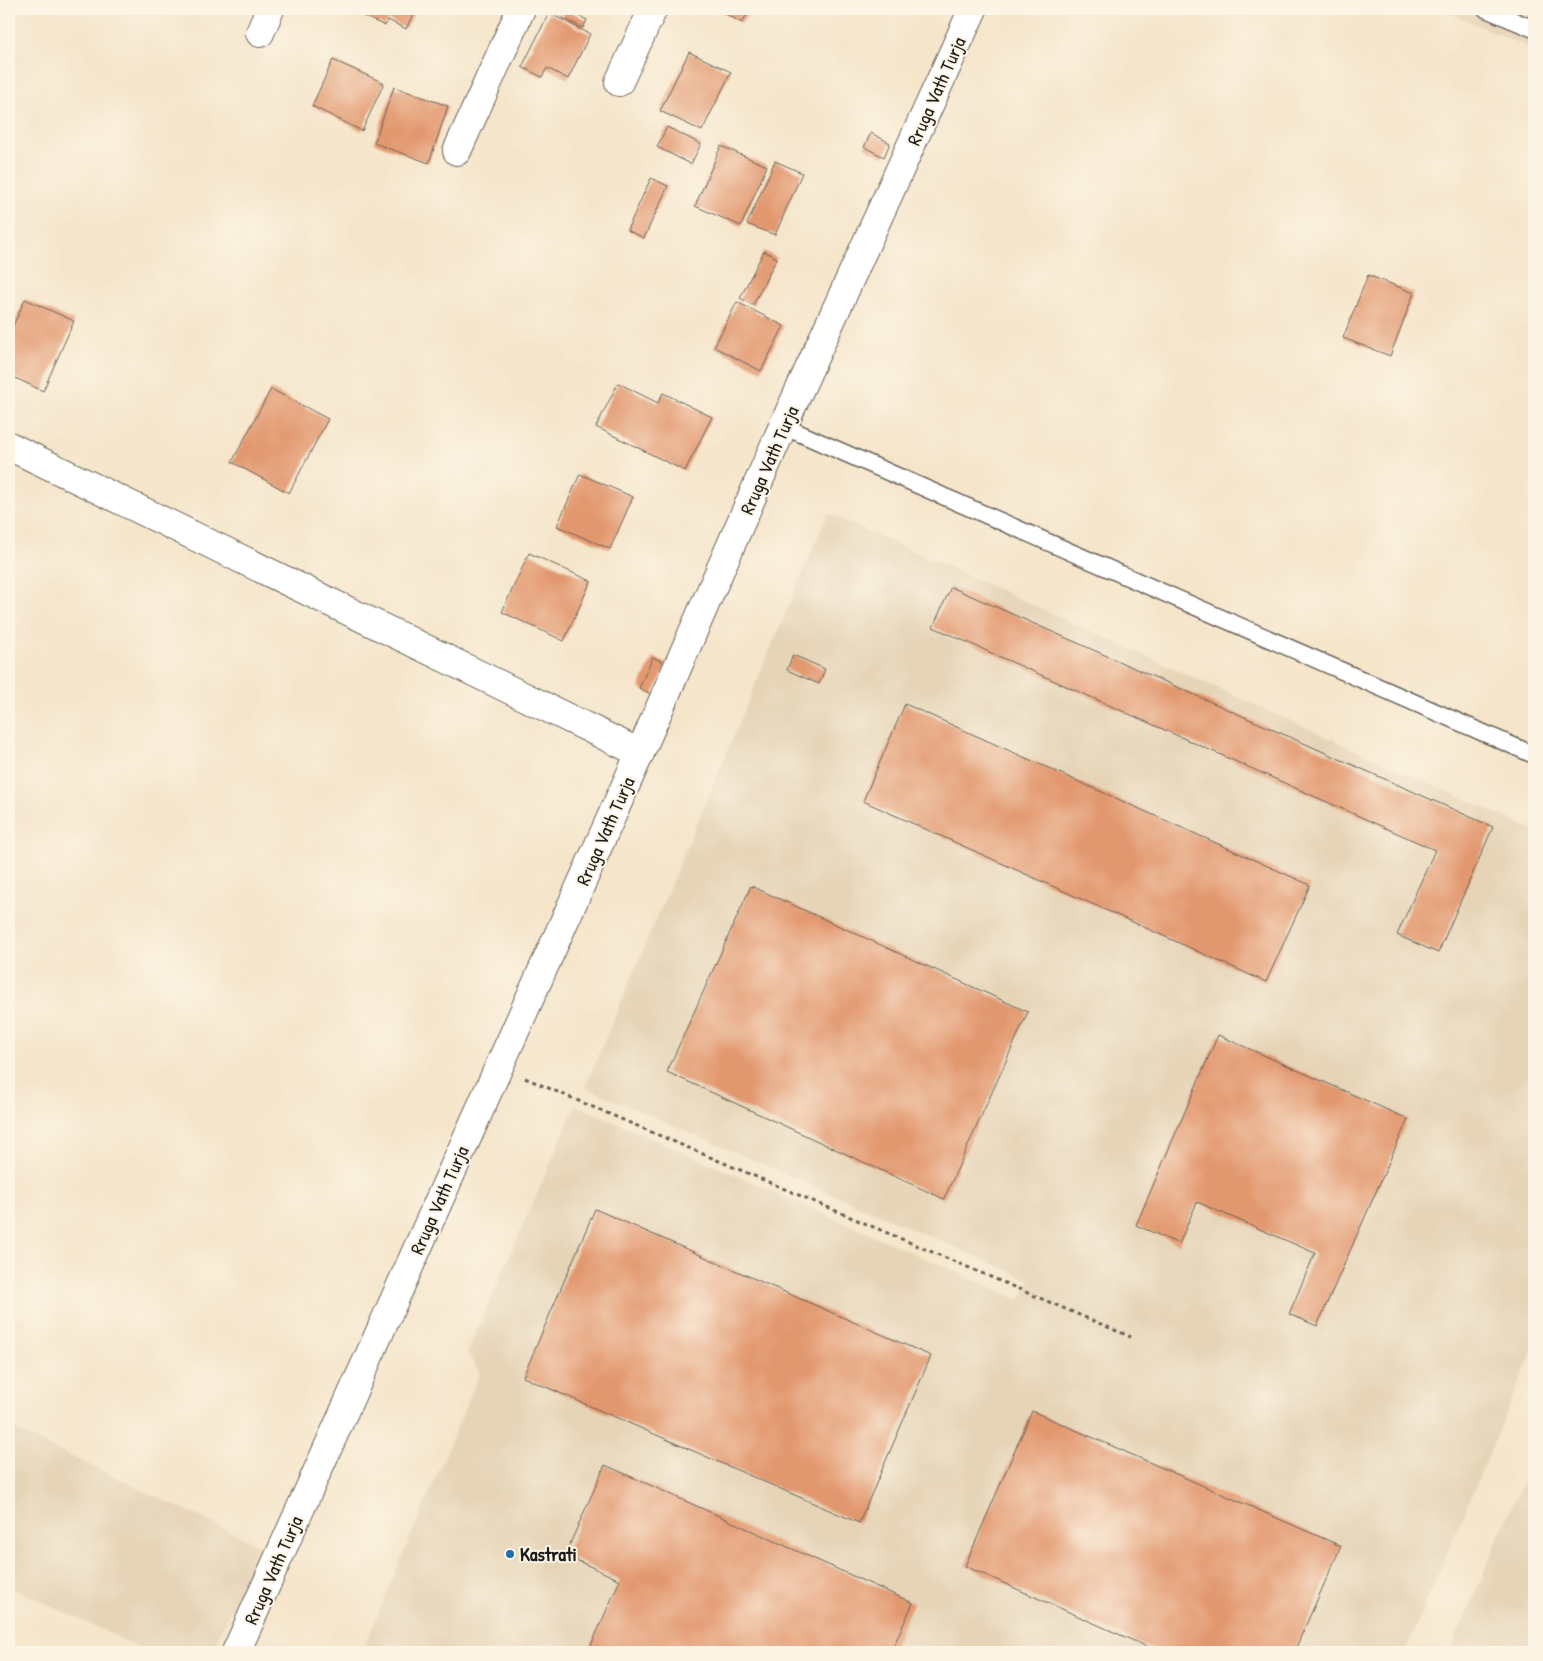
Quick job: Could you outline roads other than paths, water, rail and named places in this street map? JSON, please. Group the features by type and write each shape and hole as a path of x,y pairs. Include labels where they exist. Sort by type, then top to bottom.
{"street":[{"path":"457,151 521,9"},
{"path":"619,82 653,9"},
{"name":"Rruga Vath Turja","path":"236,1652 640,753 783,426 973,9"},
{"path":"9,446 640,753"}],"lane":[{"path":"1486,9 1534,29"},
{"path":"783,426 1534,755"}],"place":[{"name":"Kastrati","path":"510,1554"}]}
